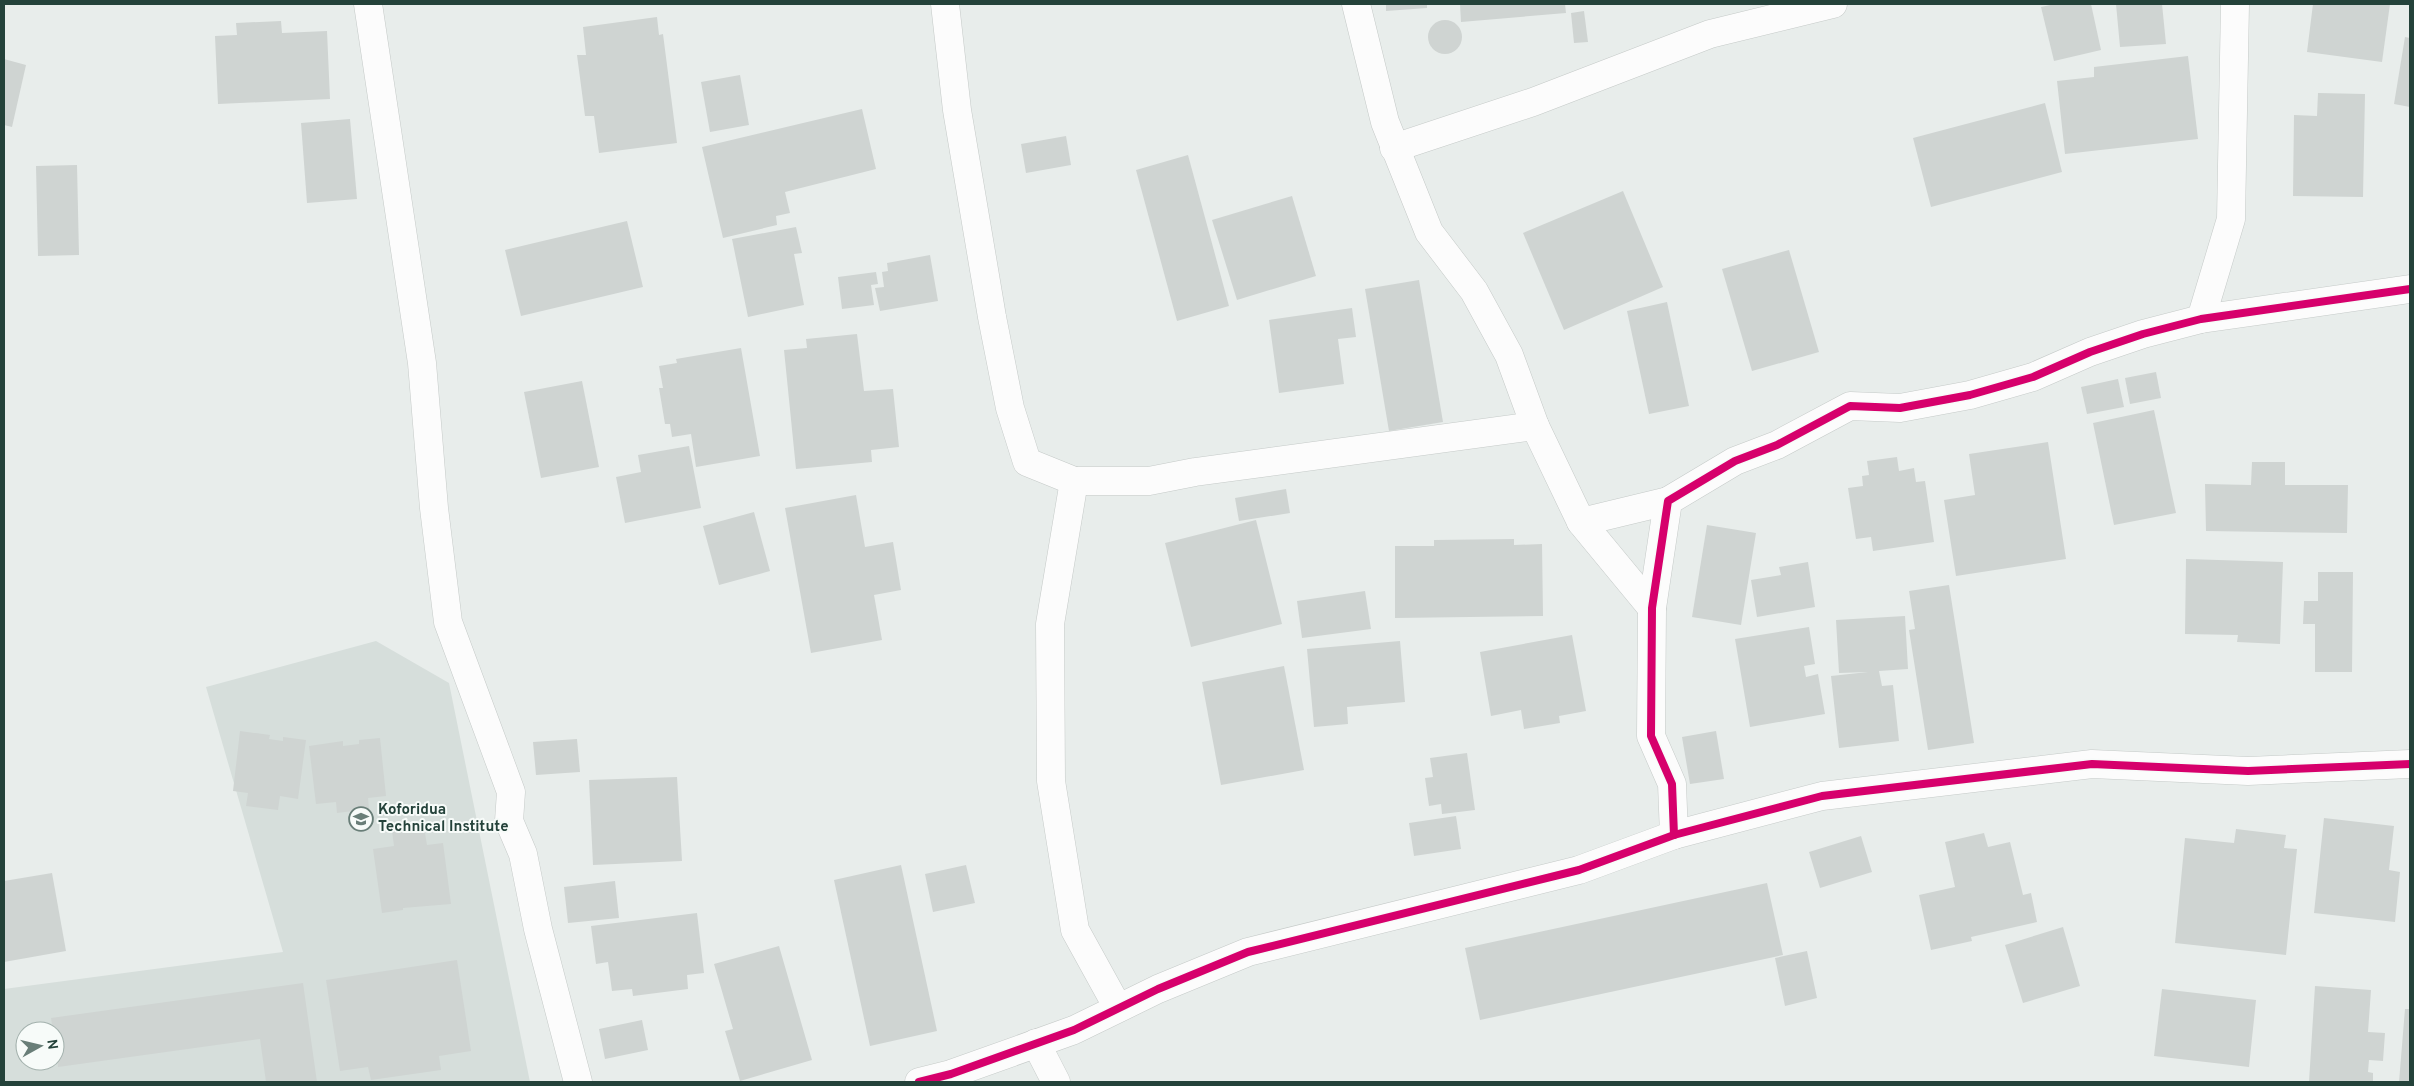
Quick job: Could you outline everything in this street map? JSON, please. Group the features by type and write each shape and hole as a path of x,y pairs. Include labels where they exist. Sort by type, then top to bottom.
{"street":[{"path":"368,4 422,363 434,508 448,622 512,792 509,821 523,854 538,929 578,1082"},
{"path":"945,4 957,110 1010,408 1026,462 1074,481 1149,481 1194,472 1536,426"},
{"path":"1356,4 1385,122 1429,232 1474,291 1509,355 1536,426 1581,522 1652,608"},
{"path":"1394,148 1534,102 1710,34 1833,4"},
{"path":"2201,319 2231,219 2235,4"},
{"path":"1581,522 1668,501 1735,461 1777,445 1850,406 1900,408 1970,395 2033,377 2090,352 2143,334 2201,319 2410,289"},
{"path":"1074,481 1050,624 1051,781 1075,930 1118,1008"},
{"path":"1668,501 1652,608 1651,736 1672,784 1674,835"},
{"path":"919,1082 951,1074 1074,1030 1158,989 1248,952 1579,870 1674,835 1822,796 2092,764 2248,771 2410,764"},
{"path":"1036,1043 1056,1082"}],"shaded area":[{"name":"Koforidua Technical Institute","path":"376,641 449,683 530,1082 4,1082 4,989 283,952 206,687"}],"building":[{"path":"1386,4 1427,4 1427,8 1386,11"},
{"path":"1460,4 1565,4 1566,13 1461,22"},
{"path":"2055,4 2091,4 2101,50 2054,61 2041,7"},
{"path":"2116,4 2162,4 2166,44 2120,47"},
{"path":"2313,4 2390,4 2382,62 2307,52"},
{"path":"1584,11 1588,42 1574,43 1571,13"},
{"path":"657,17 659,35 663,34 677,143 599,153 594,116 585,116 577,55 586,55 583,27"},
{"path":"1445,20 1452,21 1457,25 1461,30 1461,44 1457,49 1452,53 1445,54 1438,53 1433,49 1429,44 1428,37 1429,30 1433,25 1438,21"},
{"path":"281,21 282,33 327,31 330,99 218,104 215,36 237,35 236,23"},
{"path":"2405,37 2410,38 2410,107 2394,104"},
{"path":"2188,56 2198,139 2065,154 2057,81 2094,77 2094,67"},
{"path":"4,59 26,65 12,127 4,125"},
{"path":"740,75 749,125 710,132 701,82"},
{"path":"2318,93 2365,94 2363,197 2293,196 2294,115 2317,116"},
{"path":"2045,103 2062,172 1931,207 1913,138"},
{"path":"862,109 876,169 785,192 790,213 776,216 777,225 723,238 702,147"},
{"path":"350,119 357,199 307,203 301,123"},
{"path":"1066,136 1071,165 1026,173 1021,144"},
{"path":"1188,155 1229,306 1177,321 1136,170"},
{"path":"77,165 79,255 38,256 36,166"},
{"path":"1623,191 1663,287 1564,330 1523,233"},
{"path":"1292,196 1316,276 1237,300 1212,220"},
{"path":"627,221 643,287 521,316 505,250"},
{"path":"796,227 802,253 794,254 804,305 748,317 732,239"},
{"path":"1789,250 1819,352 1752,371 1722,269"},
{"path":"930,255 938,301 880,311 875,288 884,287 882,272 888,271 887,263"},
{"path":"876,272 878,284 871,285 874,305 842,309 838,277"},
{"path":"1419,280 1443,422 1389,431 1365,289"},
{"path":"1667,302 1689,406 1649,414 1627,311"},
{"path":"1352,308 1356,337 1338,339 1344,384 1279,393 1269,320"},
{"path":"857,334 864,391 893,389 899,447 871,450 872,462 796,469 784,350 807,348 806,339"},
{"path":"741,348 760,456 696,467 691,434 672,437 670,424 665,424 659,388 663,388 659,366 677,363 676,359"},
{"path":"2156,372 2161,398 2130,404 2125,378"},
{"path":"2118,379 2124,407 2087,414 2081,387"},
{"path":"582,381 599,467 541,478 524,392"},
{"path":"2154,410 2176,513 2114,525 2093,423"},
{"path":"2048,442 2066,559 1956,576 1944,500 1975,495 1969,454"},
{"path":"689,446 701,508 625,523 616,477 641,472 638,455"},
{"path":"1897,457 1899,471 1914,468 1916,482 1925,481 1934,542 1873,551 1871,537 1856,539 1848,488 1863,486 1862,476 1869,475 1867,461"},
{"path":"2252,462 2285,462 2285,485 2348,485 2347,533 2206,531 2205,484 2251,485"},
{"path":"1286,489 1290,513 1239,521 1235,498"},
{"path":"856,495 865,547 893,542 901,590 874,595 882,640 811,653 785,508"},
{"path":"754,512 770,571 719,585 703,526"},
{"path":"1256,520 1282,624 1191,647 1165,543"},
{"path":"1707,525 1756,533 1741,625 1692,617"},
{"path":"1514,539 1514,545 1542,544 1543,616 1395,618 1395,546 1434,546 1434,540"},
{"path":"2186,559 2283,562 2280,644 2237,642 2238,635 2185,634"},
{"path":"1808,562 1815,607 1757,617 1751,580 1781,575 1779,567"},
{"path":"2318,572 2353,572 2352,672 2315,672 2315,624 2303,624 2304,601 2318,601"},
{"path":"1949,585 1974,743 1928,750 1909,630 1915,629 1909,591"},
{"path":"1365,591 1371,629 1302,638 1297,601"},
{"path":"1905,616 1908,669 1879,671 1882,686 1893,685 1899,741 1839,748 1831,676 1868,672 1839,673 1836,620"},
{"path":"1809,627 1815,664 1804,666 1806,677 1818,674 1825,714 1750,727 1735,639"},
{"path":"1572,635 1586,711 1559,716 1560,723 1524,729 1521,710 1491,716 1480,652"},
{"path":"1400,641 1405,702 1347,707 1348,724 1314,727 1307,649"},
{"path":"1284,666 1304,770 1221,785 1202,682"},
{"path":"240,731 270,735 269,739 283,741 283,737 306,740 298,799 280,796 278,810 246,806 248,793 233,791"},
{"path":"1716,731 1724,779 1690,784 1682,737"},
{"path":"380,738 386,796 368,798 369,809 337,813 336,802 316,804 309,746 343,741 343,746 359,744 359,740"},
{"path":"577,739 580,772 536,775 533,742"},
{"path":"1467,753 1475,810 1442,814 1441,804 1429,806 1425,778 1433,777 1430,758"},
{"path":"677,777 682,861 593,865 589,780"},
{"path":"1456,816 1461,849 1414,856 1409,823"},
{"path":"2324,818 2394,826 2389,870 2400,872 2395,922 2314,913"},
{"path":"424,827 427,845 443,843 451,904 403,908 403,910 382,913 373,849 394,846 392,831"},
{"path":"2236,829 2286,835 2284,848 2297,849 2286,955 2175,943 2185,838 2234,843"},
{"path":"1984,833 1988,847 2010,842 2023,895 2031,893 2037,922 1971,937 1972,941 1931,950 1919,895 1955,887 1945,842"},
{"path":"1861,836 1872,872 1820,888 1809,852"},
{"path":"901,865 937,1031 870,1046 834,880"},
{"path":"966,865 975,903 933,912 925,874"},
{"path":"52,873 66,951 4,962 4,881"},
{"path":"615,881 619,918 568,923 564,887"},
{"path":"1767,883 1783,955 1480,1020 1465,948"},
{"path":"697,913 704,973 687,975 688,989 633,996 632,989 612,991 608,962 596,964 591,926"},
{"path":"2063,927 2080,986 2023,1003 2005,945"},
{"path":"779,946 812,1060 740,1081 725,1031 733,1029 714,964"},
{"path":"1807,951 1817,998 1785,1006 1775,958"},
{"path":"457,960 471,1051 439,1056 441,1070 371,1080 368,1067 340,1071 326,980"},
{"path":"303,983 317,1082 266,1082 260,1039 65,1066 65,1021 51,1021 51,1018"},
{"path":"2315,986 2371,990 2368,1032 2385,1033 2383,1061 2369,1060 2368,1072 2373,1073 2373,1082 2309,1082"},
{"path":"2162,989 2256,1000 2249,1067 2154,1056"},
{"path":"2405,1009 2410,1009 2410,1082 2399,1082"},
{"path":"642,1020 648,1050 605,1059 599,1029"}],"cycle path":[{"path":"1674,835 1672,784 1651,736 1652,608 1668,501 1735,461 1777,445 1850,406 1900,408 1970,395 2033,377 2090,352 2143,334 2201,319 2410,289"},
{"path":"919,1082 951,1074 1074,1030 1158,989 1248,952 1579,870 1674,835 1822,796 2092,764 2248,771 2410,764"}],"place":[{"name":"Koforidua Technical Institute","path":"361,819"}]}
